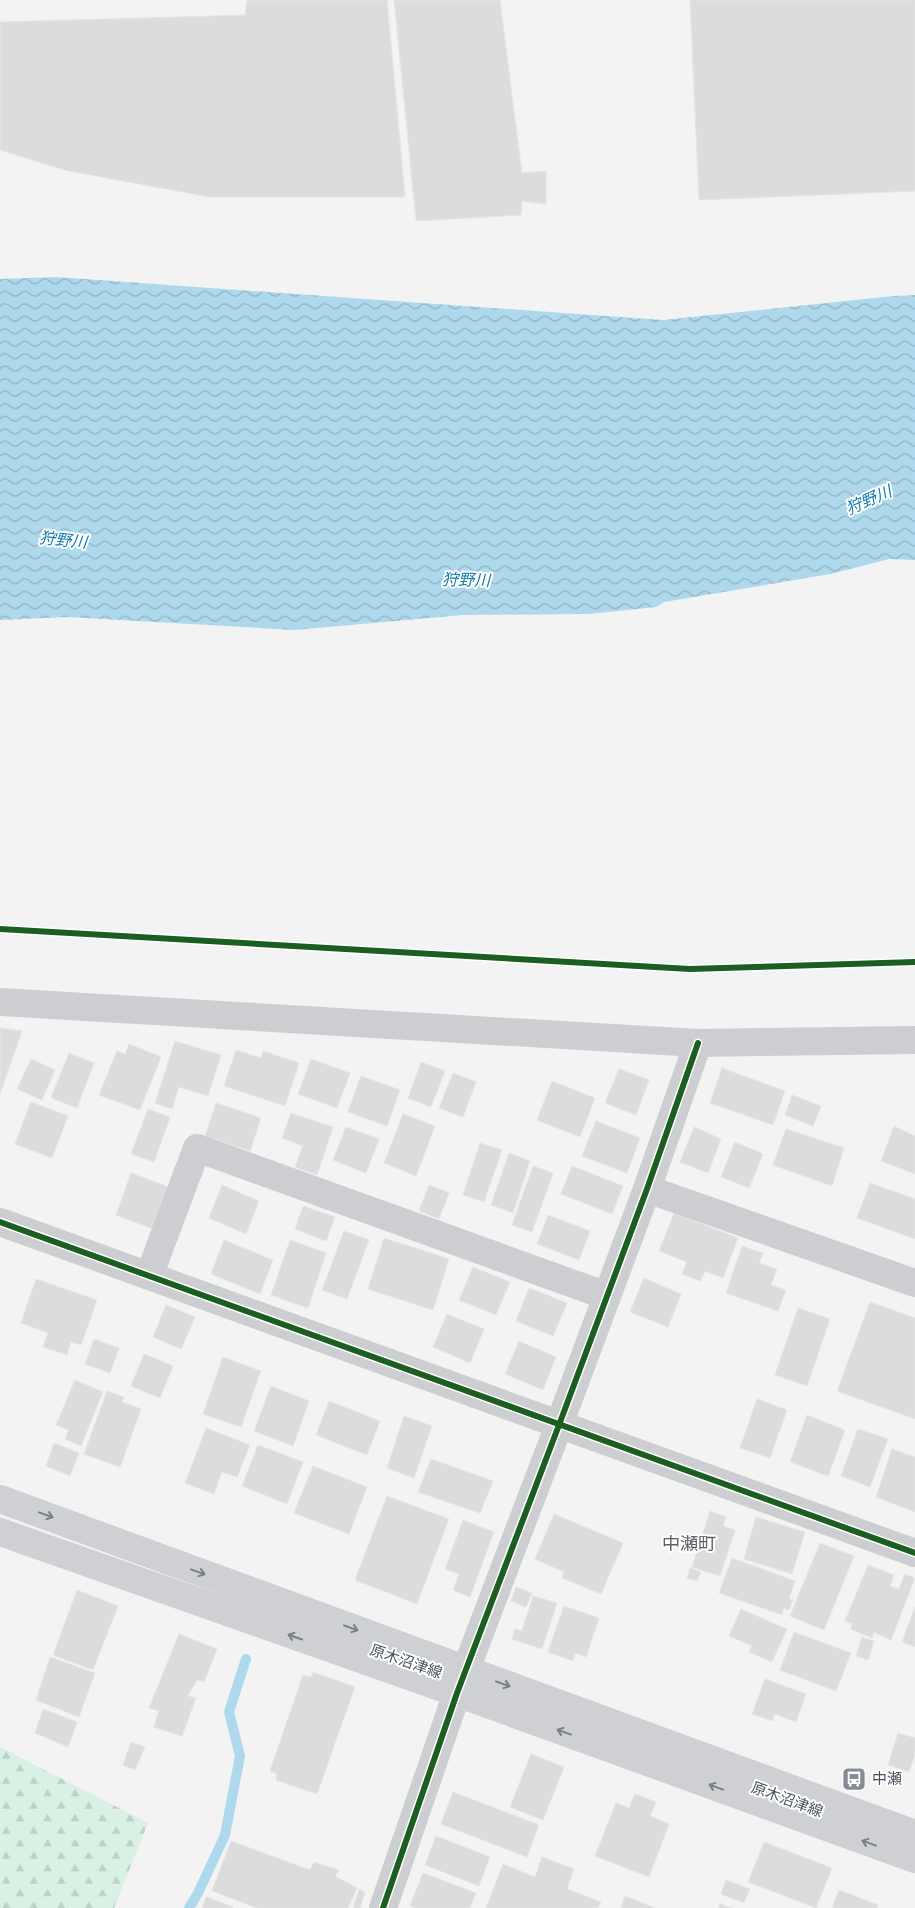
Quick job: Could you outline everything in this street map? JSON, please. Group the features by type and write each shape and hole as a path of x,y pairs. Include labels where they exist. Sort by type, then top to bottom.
{"main road":[{"name":"原木沼津線","path":"0,1498 461,1682 915,1859"},
{"name":"原木沼津線","path":"0,1532 461,1682 915,1834"}],"street":[{"path":"0,1002 698,1043 915,1040"},
{"path":"383,1908 461,1682 647,1189 698,1043"},
{"path":"149,1276 197,1148 607,1296"},
{"path":"647,1189 915,1284"},
{"path":"0,1222 915,1554"}],"green space":[{"path":"0,1747 148,1823 114,1908 0,1908"}],"water":[{"name":"狩野川","path":"56,277 663,320 915,295 915,560 889,559 831,574 664,602 656,607 589,614 462,615 295,630 68,617 0,620 0,279"}],"building":[{"path":"247,0 387,0 405,197 209,197 64,170 0,150 0,22 245,15"},
{"path":"394,0 500,0 522,173 546,171 546,204 522,201 521,215 416,221"},
{"path":"690,0 915,0 915,191 699,200"},
{"path":"0,1028 22,1031 0,1094"},
{"path":"175,1041 221,1055 208,1096 179,1087 172,1109 155,1103"},
{"path":"129,1044 161,1057 140,1110 99,1095 117,1051 125,1054"},
{"path":"236,1050 261,1058 263,1051 299,1063 285,1106 224,1086"},
{"path":"69,1053 94,1063 77,1108 51,1098"},
{"path":"31,1059 55,1070 42,1100 17,1089"},
{"path":"311,1059 350,1073 337,1108 298,1094"},
{"path":"421,1062 445,1071 431,1107 408,1098"},
{"path":"722,1068 785,1091 773,1125 710,1103"},
{"path":"619,1069 649,1080 636,1115 605,1103"},
{"path":"453,1073 476,1082 463,1117 439,1108"},
{"path":"361,1076 400,1090 387,1126 348,1112"},
{"path":"552,1081 595,1098 580,1137 537,1120"},
{"path":"792,1095 821,1106 813,1126 785,1115"},
{"path":"31,1102 68,1116 52,1158 15,1144"},
{"path":"216,1103 261,1118 250,1151 205,1136"},
{"path":"148,1109 170,1117 154,1162 131,1154"},
{"path":"291,1113 333,1127 317,1175 295,1167 303,1146 282,1138"},
{"path":"403,1114 435,1126 416,1176 384,1163"},
{"path":"596,1121 640,1138 627,1173 582,1156"},
{"path":"894,1126 915,1136 915,1174 881,1161"},
{"path":"346,1127 379,1139 366,1173 333,1160"},
{"path":"694,1127 721,1139 708,1173 680,1162"},
{"path":"786,1129 844,1148 832,1186 773,1165"},
{"path":"735,1142 763,1154 749,1188 721,1177"},
{"path":"480,1143 502,1150 484,1202 463,1195"},
{"path":"509,1153 530,1161 513,1213 491,1205"},
{"path":"533,1166 553,1173 532,1232 512,1225"},
{"path":"572,1166 623,1186 612,1214 561,1194"},
{"path":"131,1173 169,1187 153,1229 116,1215"},
{"path":"870,1183 915,1199 915,1239 857,1218"},
{"path":"222,1185 259,1201 246,1234 209,1218"},
{"path":"429,1185 449,1193 439,1219 419,1211"},
{"path":"303,1206 335,1217 326,1241 295,1229"},
{"path":"674,1213 738,1238 723,1278 705,1271 700,1281 682,1274 687,1262 659,1251"},
{"path":"548,1215 590,1231 579,1260 537,1244"},
{"path":"344,1231 369,1240 347,1299 322,1290"},
{"path":"384,1238 449,1259 433,1310 368,1289"},
{"path":"224,1240 273,1260 260,1294 211,1274"},
{"path":"290,1240 326,1253 308,1308 271,1295"},
{"path":"742,1246 763,1253 759,1263 777,1269 771,1285 786,1290 778,1311 726,1293"},
{"path":"473,1267 510,1282 496,1315 459,1300"},
{"path":"644,1278 681,1294 668,1327 630,1312"},
{"path":"36,1279 97,1300 81,1345 71,1342 67,1355 43,1347 48,1333 21,1323"},
{"path":"529,1288 567,1303 553,1336 516,1321"},
{"path":"870,1302 915,1318 915,1419 837,1391"},
{"path":"166,1305 195,1317 181,1349 153,1337"},
{"path":"798,1308 830,1319 807,1386 775,1375"},
{"path":"447,1314 484,1329 470,1363 433,1347"},
{"path":"94,1339 119,1348 110,1373 85,1364"},
{"path":"519,1341 556,1357 543,1390 505,1374"},
{"path":"144,1354 173,1366 160,1398 131,1386"},
{"path":"223,1357 261,1371 241,1427 203,1414"},
{"path":"75,1380 103,1392 81,1446 65,1439 69,1430 56,1425"},
{"path":"271,1386 309,1401 293,1446 254,1431"},
{"path":"107,1391 124,1397 122,1402 141,1409 120,1467 84,1454"},
{"path":"757,1399 787,1410 770,1458 740,1448"},
{"path":"329,1401 380,1421 367,1455 316,1435"},
{"path":"807,1415 845,1430 828,1476 790,1462"},
{"path":"404,1416 432,1426 414,1478 387,1468"},
{"path":"206,1428 250,1445 237,1477 222,1472 214,1494 185,1483"},
{"path":"858,1429 888,1439 870,1487 841,1476"},
{"path":"54,1443 79,1453 70,1476 46,1466"},
{"path":"258,1445 303,1462 287,1504 242,1486"},
{"path":"892,1449 915,1457 915,1512 876,1497"},
{"path":"431,1459 493,1481 480,1513 418,1492"},
{"path":"313,1466 367,1487 349,1534 294,1513"},
{"path":"387,1496 449,1519 417,1604 355,1580"},
{"path":"710,1511 726,1517 723,1526 735,1530 720,1576 692,1567"},
{"path":"554,1514 623,1543 601,1594 562,1578 564,1572 535,1559"},
{"path":"756,1517 805,1532 792,1574 744,1559"},
{"path":"463,1520 494,1532 470,1597 453,1590 459,1574 445,1569"},
{"path":"820,1543 854,1556 824,1630 790,1616"},
{"path":"732,1558 795,1581 789,1599 793,1600 789,1610 784,1608 782,1615 719,1593"},
{"path":"868,1565 894,1575 890,1586 899,1589 905,1574 915,1578 891,1640 874,1632 872,1638 851,1629 852,1624 845,1621"},
{"path":"690,1568 701,1572 697,1581 687,1578"},
{"path":"516,1587 532,1593 526,1607 511,1601"},
{"path":"77,1590 118,1606 93,1670 53,1655"},
{"path":"533,1596 557,1603 542,1649 512,1639 515,1629 522,1631"},
{"path":"564,1606 599,1618 586,1657 575,1653 573,1661 548,1652"},
{"path":"915,1607 915,1647 902,1642"},
{"path":"741,1609 787,1629 772,1662 749,1652 752,1646 729,1636"},
{"path":"794,1632 851,1653 836,1691 780,1670"},
{"path":"179,1634 217,1649 204,1682 197,1680 188,1696 196,1698 182,1736 154,1727 159,1711 149,1708"},
{"path":"862,1637 874,1641 868,1660 856,1656"},
{"path":"50,1657 95,1673 79,1717 36,1700"},
{"path":"313,1672 355,1687 317,1794 276,1780 277,1774 270,1771 303,1675 311,1677"},
{"path":"765,1679 806,1694 796,1722 775,1714 772,1721 752,1714"},
{"path":"43,1709 77,1722 68,1747 35,1733"},
{"path":"898,1733 915,1738 915,1755 909,1772 888,1765"},
{"path":"131,1742 145,1747 135,1770 123,1765"},
{"path":"531,1754 564,1767 543,1820 510,1807"},
{"path":"453,1792 539,1825 527,1857 441,1824"},
{"path":"635,1794 656,1802 650,1816 669,1824 649,1877 595,1856 616,1803 629,1808"},
{"path":"436,1836 490,1857 479,1886 425,1865"},
{"path":"231,1841 310,1870 314,1862 339,1870 335,1876 357,1888 348,1908 257,1908 212,1891"},
{"path":"764,1842 832,1868 816,1908 748,1882"},
{"path":"542,1857 574,1869 567,1889 601,1902 598,1908 486,1908 503,1864 535,1877"},
{"path":"423,1873 476,1893 470,1908 416,1908 410,1906"},
{"path":"726,1880 750,1889 744,1903 721,1894"},
{"path":"359,1889 365,1892 360,1908 353,1908"},
{"path":"839,1890 878,1905 877,1908 832,1908"},
{"path":"625,1896 655,1908 621,1908"},
{"path":"206,1897 233,1907 233,1908 202,1908"},
{"path":"720,1904 731,1908 718,1908"}],"waterway":[{"path":"189,1908 225,1835 240,1756 229,1712 246,1659"}],"cycle path":[{"path":"0,929 690,969 915,962"},
{"path":"383,1908 457,1693 647,1189 698,1043"},
{"path":"0,1222 915,1553"}],"place":[{"name":"中瀬","path":"854,1779"}],"district":[{"name":"中瀬町","path":"689,1544"}]}
